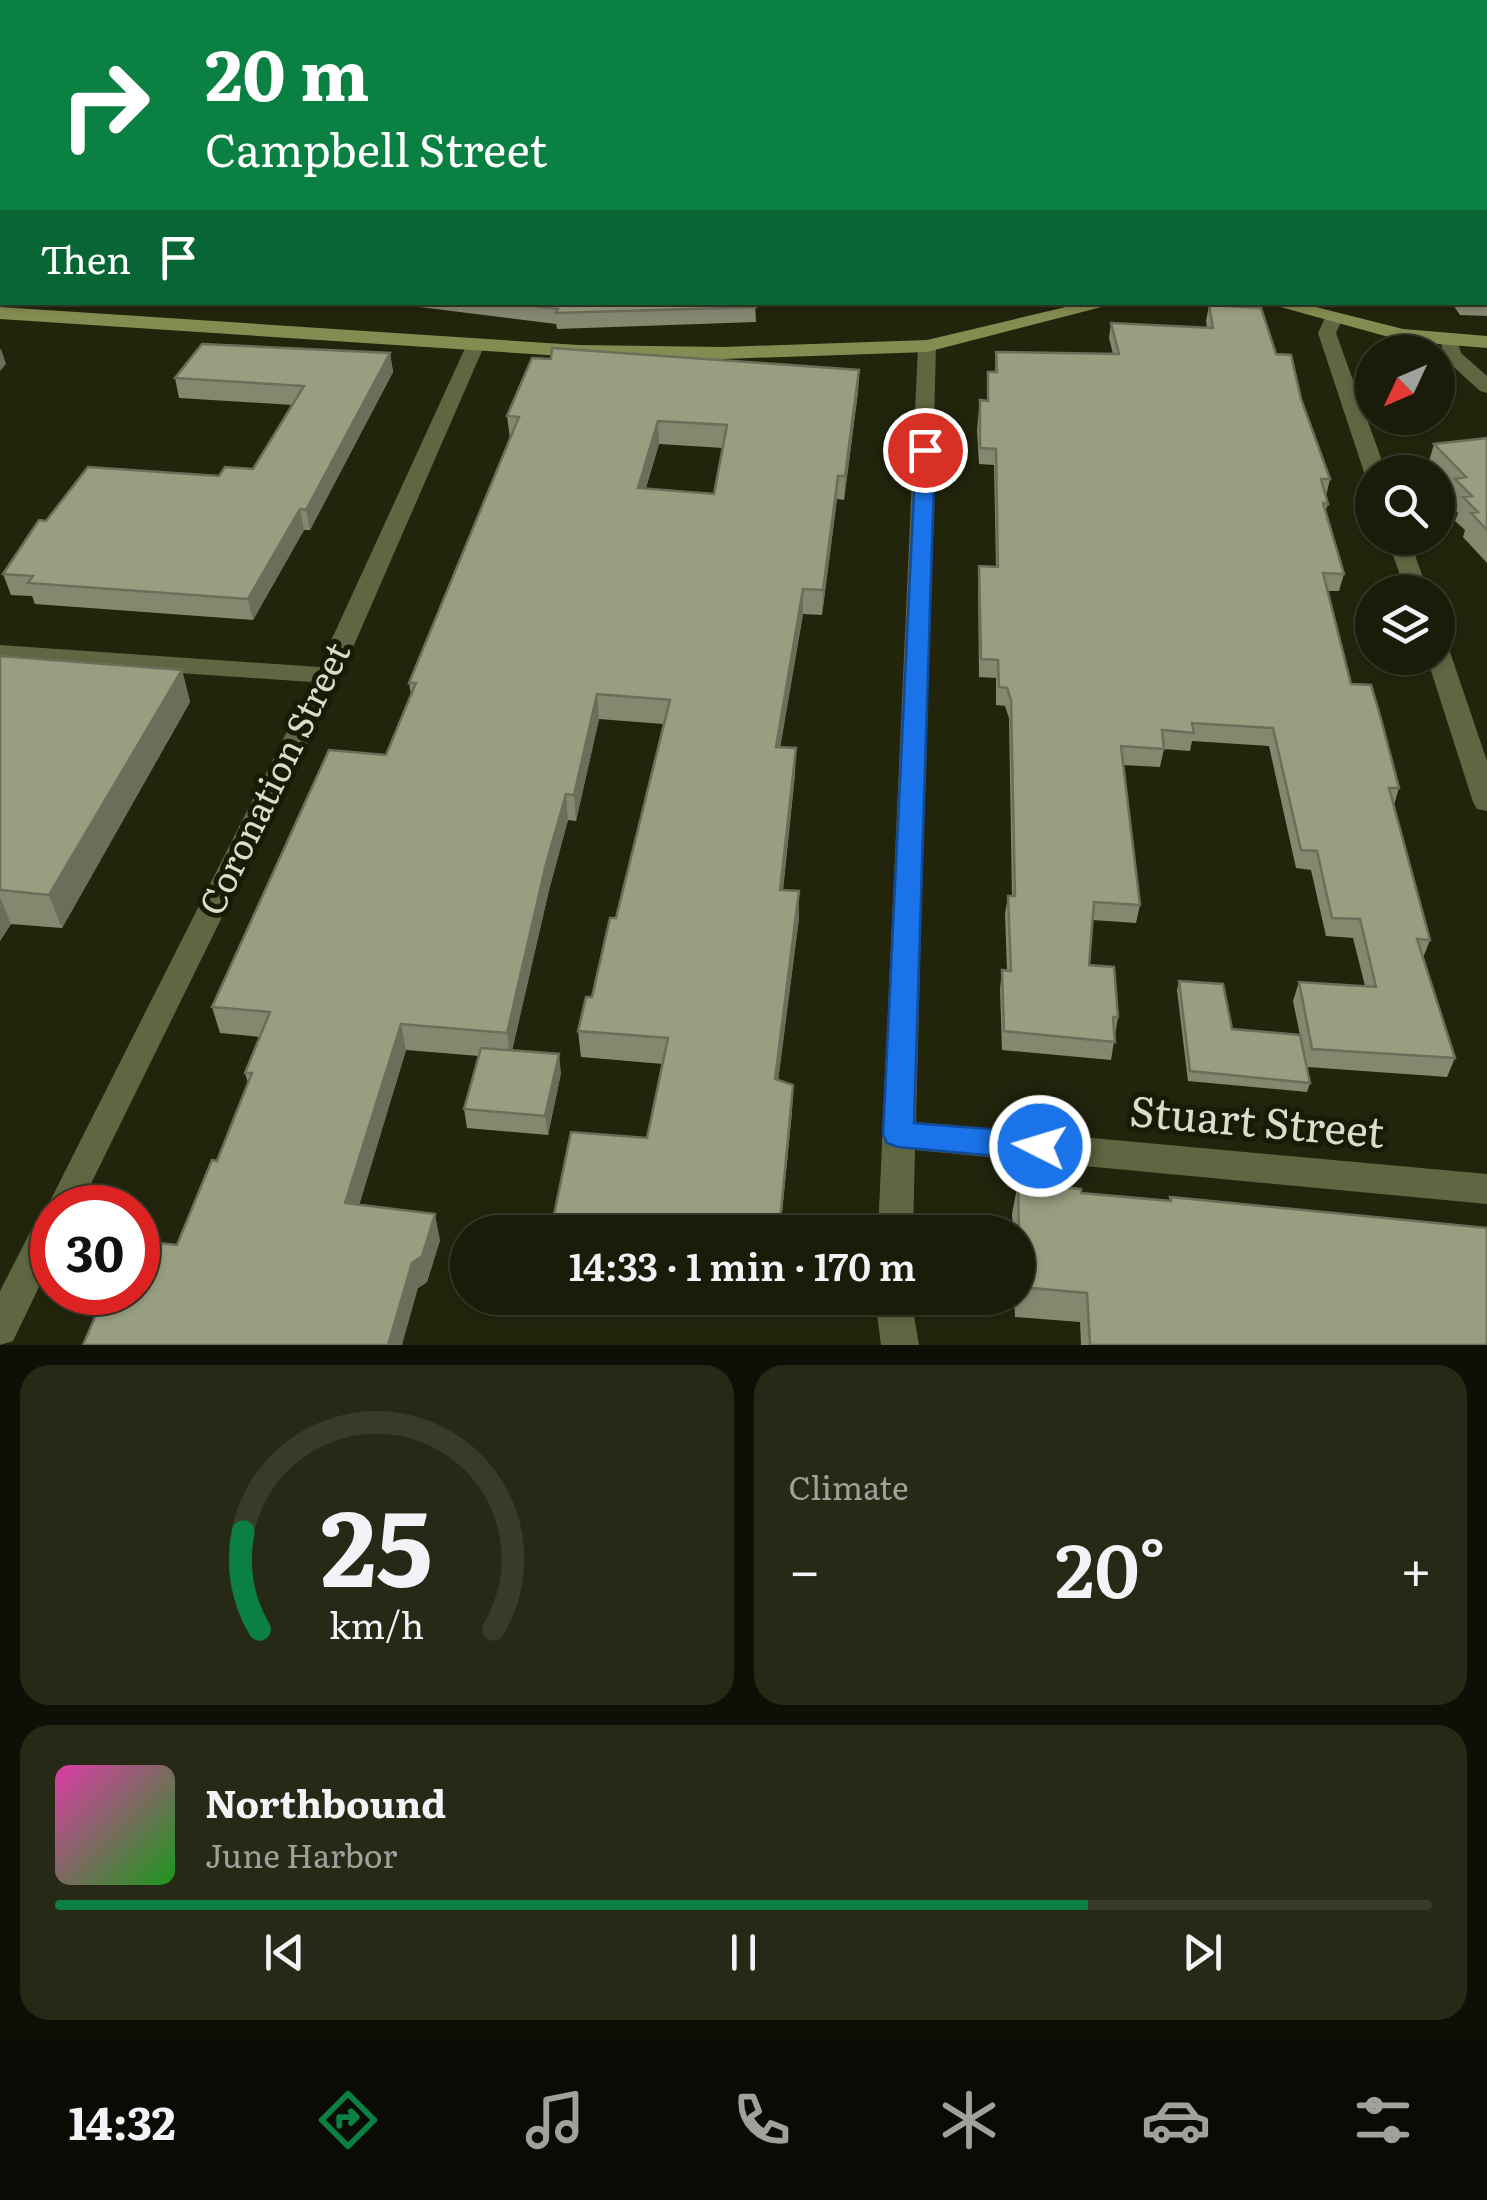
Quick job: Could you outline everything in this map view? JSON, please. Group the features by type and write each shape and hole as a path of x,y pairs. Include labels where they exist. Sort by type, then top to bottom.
{"street":[{"path":"0,314 644,354 927,346 1099,305"},
{"path":"1282,305 1333,320 1419,335"},
{"path":"1333,320 1327,334 1369,455"},
{"path":"1455,340 1487,342"},
{"name":"Coronation Street","path":"73,1185 328,675 476,344"},
{"path":"896,1215 927,346"},
{"path":"1455,357 1487,386"},
{"path":"0,653 328,675"},
{"path":"1446,675 1487,802"},
{"name":"Stuart Street","path":"898,1134 1487,1189"},
{"path":"0,1329 30,1268"},
{"path":"896,1315 900,1345"}],"building":[{"path":"528,305 756,307 556,313 558,309"},
{"path":"1209,305 1261,308 1276,354 1291,355 1301,399 1330,479 1321,479 1328,504 1323,503 1344,574 1323,573 1351,684 1371,685 1381,719 1399,788 1389,788 1430,940 1417,939 1455,1058 1312,1049 1299,982 1376,987 1360,919 1332,918 1317,851 1301,850 1273,728 1192,723 1194,733 1162,730 1164,749 1121,746 1140,905 1094,902 1089,965 1114,967 1118,1017 1113,1017 1115,1042 1004,1031 1002,970 1011,971 1008,896 1015,896 1011,700 1007,688 999,687 998,660 981,659 979,566 998,567 996,449 980,448 980,400 988,401 988,372 997,372 996,352 1119,354 1111,323 1213,328"},
{"path":"202,344 390,353 306,510 300,509 248,599 28,583 33,576 3,574 39,520 46,521 88,467 219,476 225,467 253,469 304,386 175,378"},
{"path":"552,348 859,370 845,476 838,476 823,590 803,589 776,747 796,748 780,890 799,891 775,1079 793,1085 781,1215 554,1215 571,1132 647,1138 668,1038 578,1031 586,997 592,997 610,918 616,918 670,700 597,694 574,795 566,794 546,864 507,1033 401,1024 345,1203 435,1214 422,1256 412,1263 388,1345 83,1345 96,1315 160,1315 160,1243 177,1245 212,1160 217,1161 252,1073 245,1073 270,1012 212,1007 329,750 386,755 416,683 409,683 519,417 507,416 532,358 551,359","holes":["658,421 727,425 714,494 638,488"]},
{"path":"1487,438 1487,530 1471,513 1478,512 1463,497 1472,496 1455,479 1466,477 1455,466 1455,455 1445,455 1434,444"},
{"path":"0,656 182,670 49,895 0,890"},
{"path":"1179,981 1223,984 1232,1029 1300,1035 1310,1083 1190,1071"},
{"path":"481,1048 559,1054 545,1116 464,1109"},
{"path":"1018,1183 1081,1189 1081,1193 1171,1201 1170,1197 1487,1228 1487,1345 1090,1345 1087,1293 1035,1288 1035,1215 1019,1215"}],"route":[{"path":"925,450 898,1134 1040,1146"}]}
